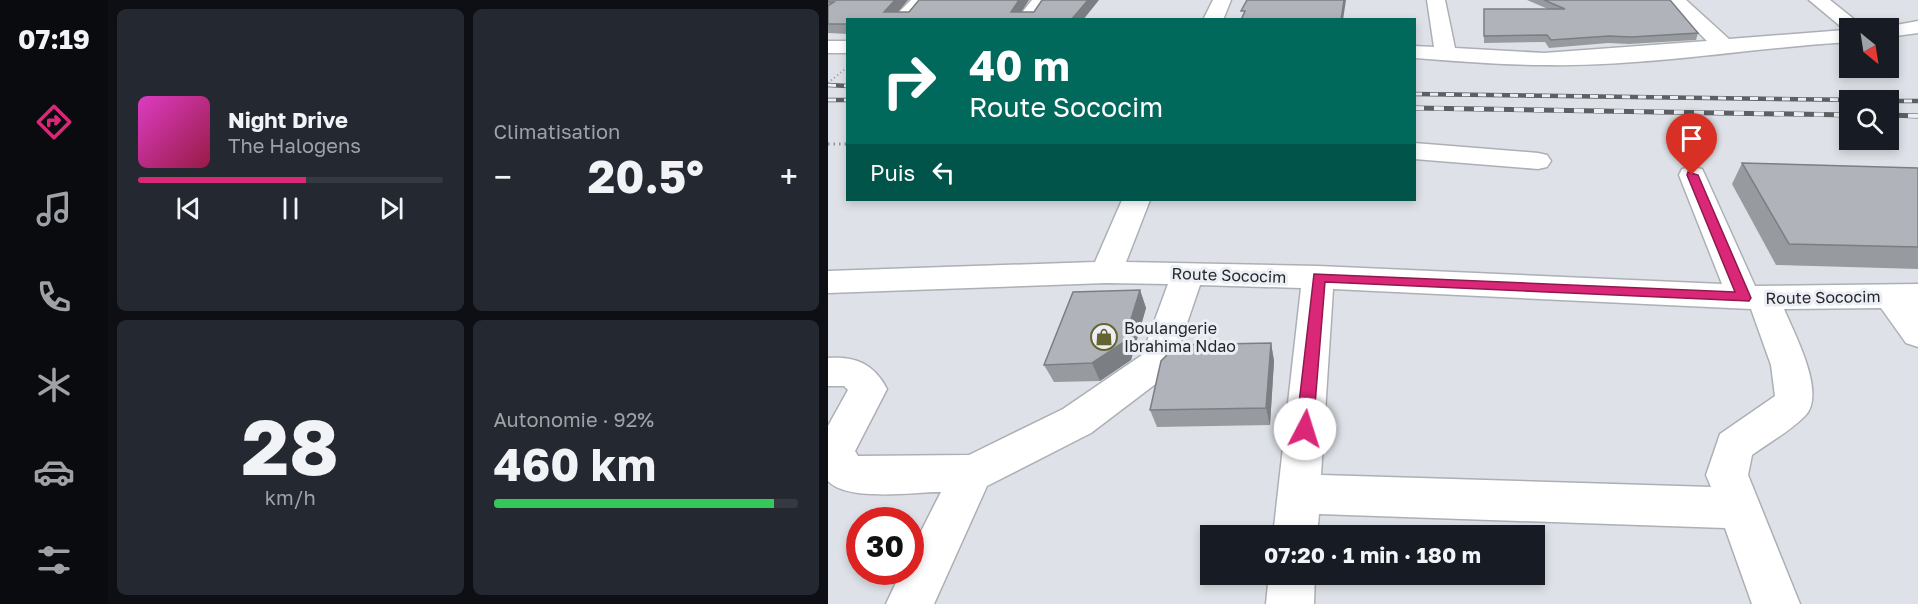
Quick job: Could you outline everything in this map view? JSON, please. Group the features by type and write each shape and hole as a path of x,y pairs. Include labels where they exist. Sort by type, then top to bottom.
{"street":[{"path":"902,18 922,0"},
{"path":"1027,18 1042,0"},
{"path":"1214,18 1222,0"},
{"path":"1436,0 1444,52"},
{"path":"1676,0 1724,46"},
{"path":"1818,0 1842,18"},
{"path":"1899,30 1918,27"},
{"path":"1416,52 1544,59 1669,52 1839,37"},
{"path":"828,47 846,47"},
{"path":"1416,151 1538,161"},
{"path":"1692,175 1753,298 1795,390 1793,404 1734,446 1727,475 1776,604"},
{"path":"1106,272 1136,201"},
{"name":"Route Sococim","path":"834,288 1106,272 1318,277 1753,298 1904,296"},
{"path":"828,372 850,371 862,378 868,389 835,451 838,465 849,475 972,473 1077,421 1157,363 1188,274"},
{"path":"1296,525 1318,277"},
{"path":"1904,296 1918,334"},
{"path":"910,604 972,473"},
{"path":"1299,494 1740,508"},
{"path":"1290,604 1291,585"}],"path":[{"path":"828,83 846,69"},
{"path":"828,144 846,144"}],"building":[{"path":"828,0 895,0 884,12 909,12 919,0 1019,0 1011,12 1034,12 1042,0 1088,0 1073,18 846,18 846,24 828,24 828,6 834,2 828,2"},
{"path":"1247,0 1344,0 1341,18 1242,18 1245,11 1241,11"},
{"path":"1544,0 1670,0 1698,33 1551,40 1547,35 1484,36 1484,9 1565,9"},
{"path":"1742,163 1918,168 1918,247 1789,244"},
{"path":"1140,290 1124,342 1092,363 1044,365 1073,292"},
{"path":"1271,343 1266,408 1150,410 1161,361 1166,356 1170,345"}],"railway":[{"path":"828,85 846,86"},
{"path":"1416,94 1839,100"},
{"path":"828,100 846,100"},
{"path":"1899,101 1918,101"},
{"path":"1416,108 1839,115"},
{"path":"1899,115 1918,116"}],"place":[{"name":"Boulangerie Ibrahima Ndao","path":"1104,337"}],"route":[{"path":"1305,429 1318,277 1744,298 1692,175"}]}
